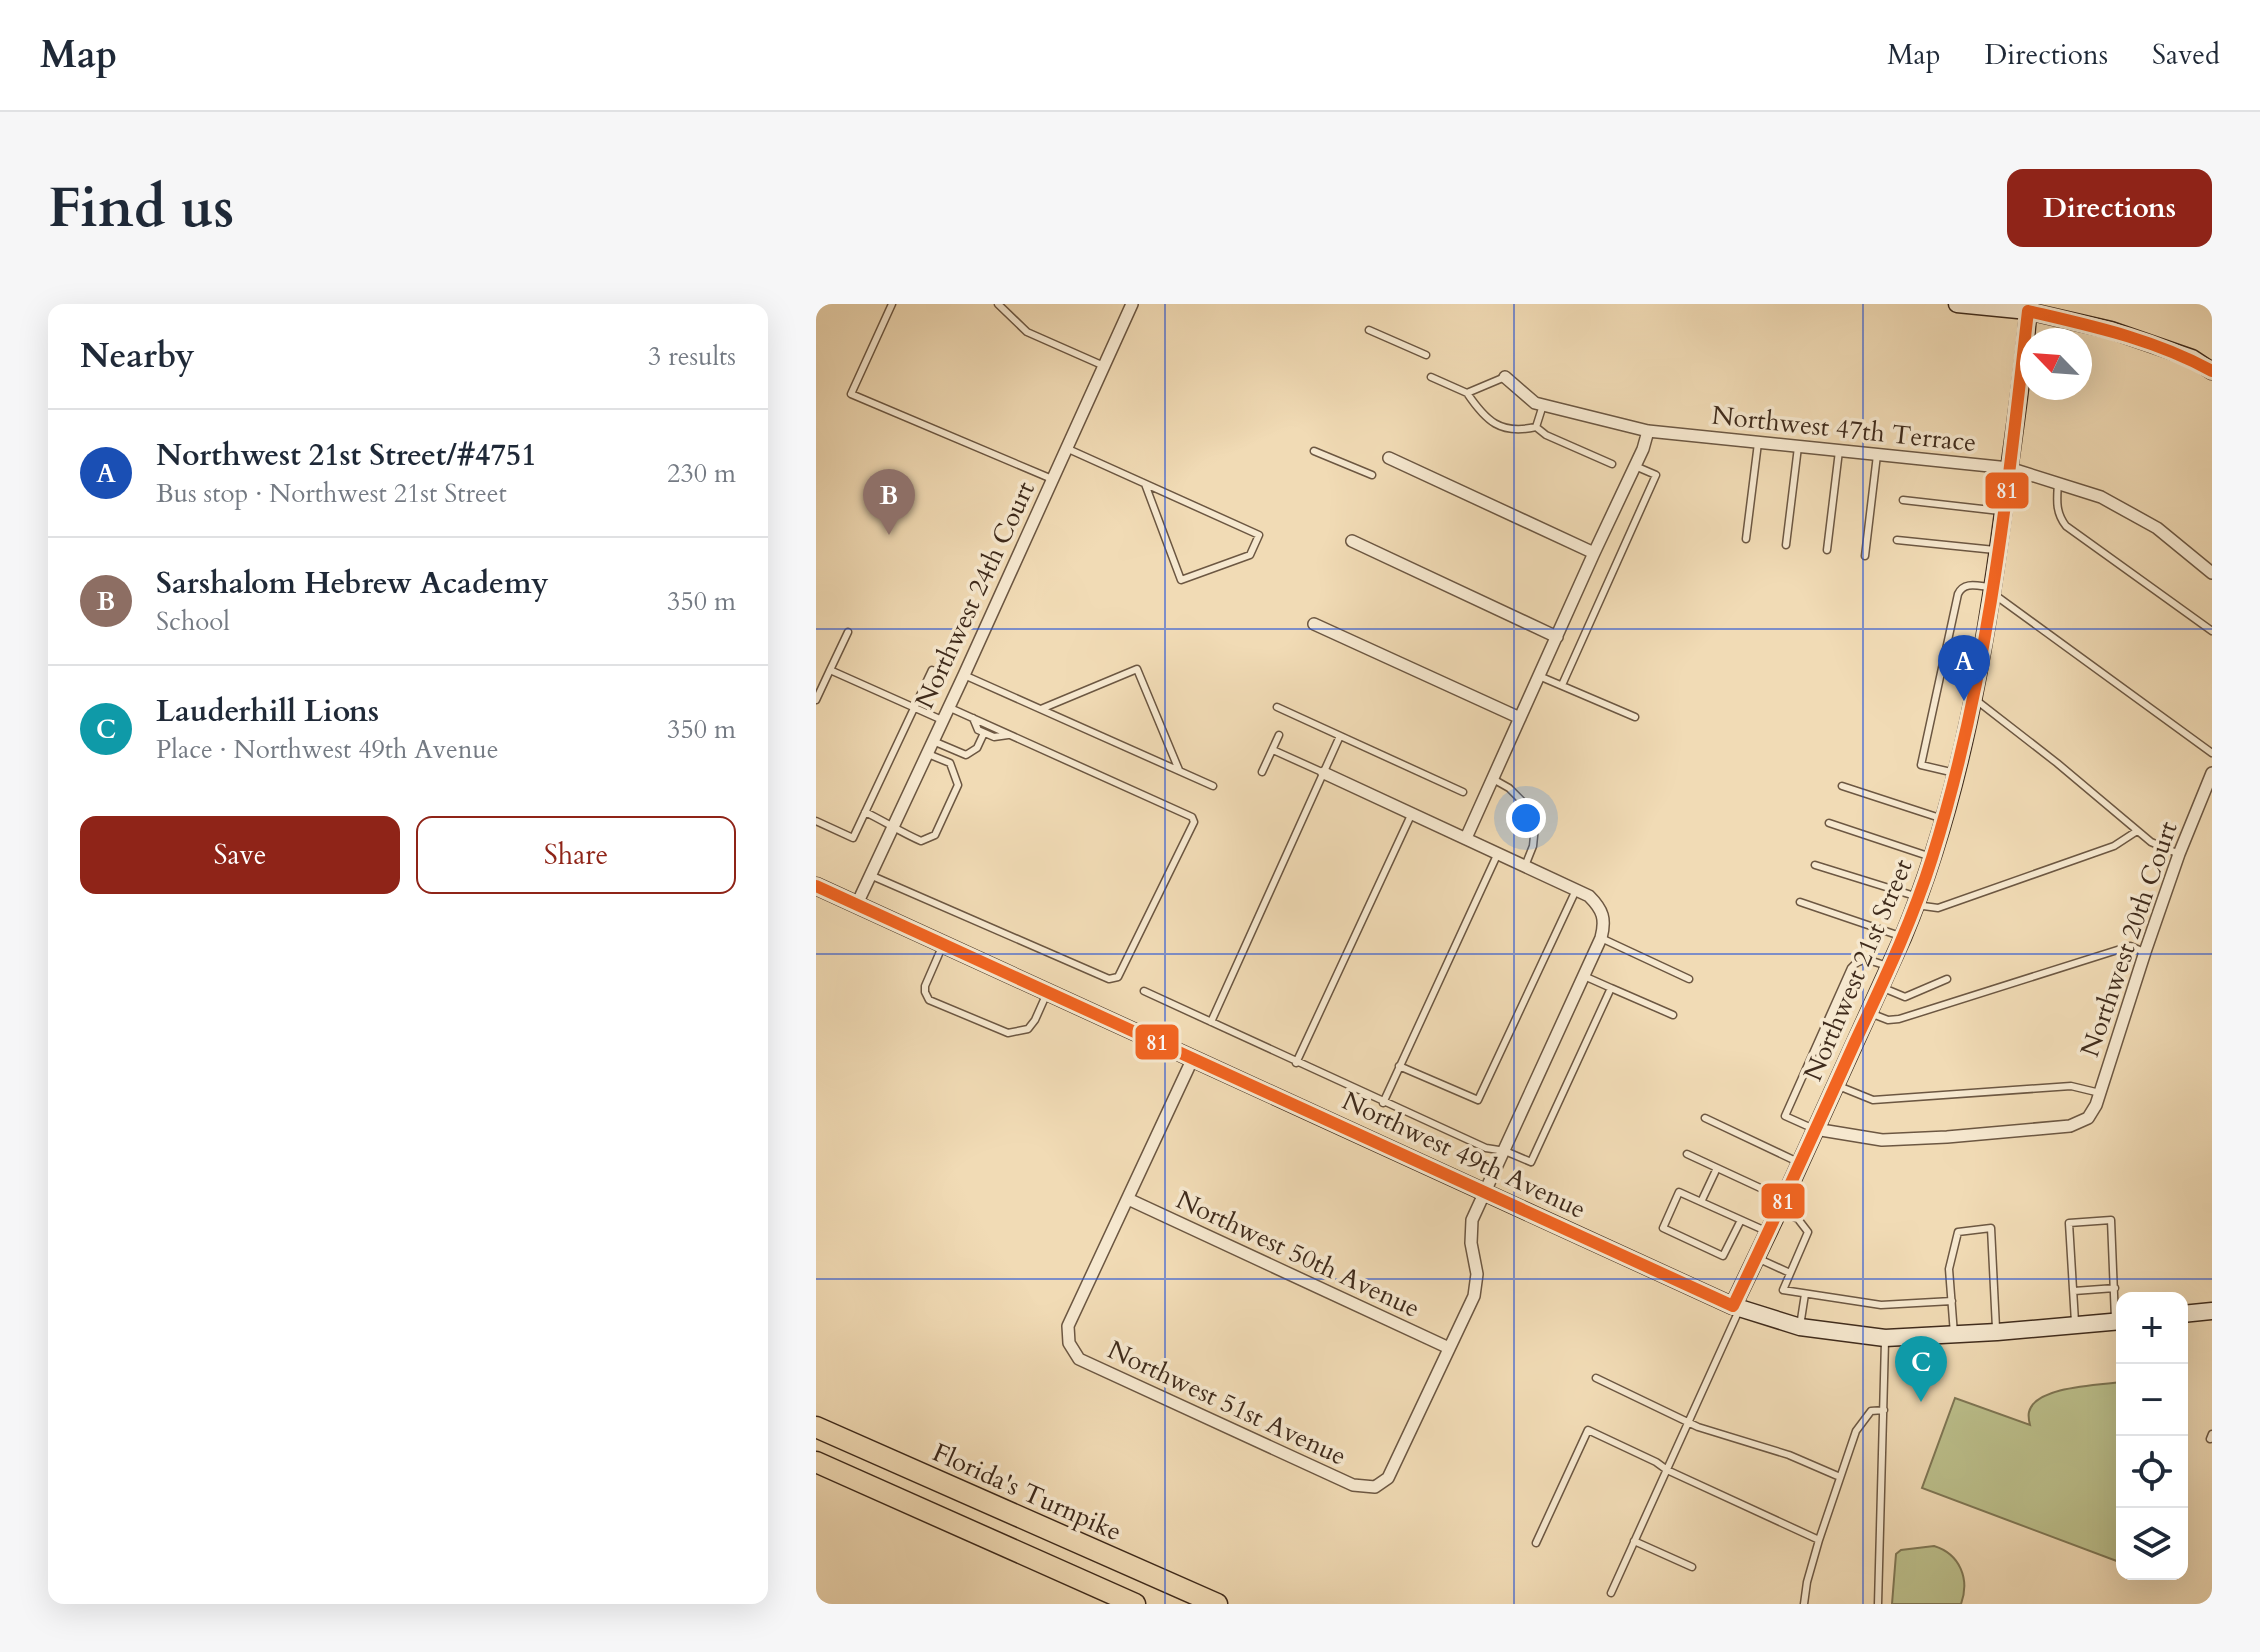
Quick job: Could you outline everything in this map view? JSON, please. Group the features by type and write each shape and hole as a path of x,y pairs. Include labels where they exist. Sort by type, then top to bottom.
{"highway":[{"name":"Florida's Turnpike","path":"816,1427 1217,1604"},
{"path":"816,1462 1135,1604"}],"street":[{"name":"Northwest 24th Court","path":"857,904 1132,304"},
{"path":"1957,304 2029,307 2111,330 2192,358 2212,371"},
{"name":"Northwest 21st Street","path":"1736,1307 1903,937 1957,774 1993,590 2029,307"},
{"name":"Northwest 47th Terrace","path":"1505,377 1535,403 1648,431 2009,468 2101,497 2157,528 2212,573"},
{"path":"1466,838 1635,466 1648,431"},
{"path":"1389,458 1594,553"},
{"path":"1352,541 1557,637"},
{"path":"1314,624 1520,718"},
{"path":"1324,773 1589,896 1604,915 1601,938 1472,1220 1471,1243 1477,1274 1474,1296 1449,1348"},
{"name":"Northwest 20th Court","path":"1815,1129 1882,1140 1934,1138 2070,1126 2088,1118 2096,1105 2179,854 2212,773"},
{"name":"Northwest 49th Avenue","path":"816,886 1736,1307 1800,1327 1885,1338 2116,1321"},
{"path":"1128,1199 1193,1058"},
{"name":"Northwest 51st Avenue","path":"1128,1199 1068,1326 1069,1343 1079,1359 1353,1485 1375,1487 1388,1478 1449,1348"},
{"name":"Northwest 50th Avenue","path":"1128,1199 1449,1348"},
{"path":"2188,1313 2212,1311"}],"lane":[{"path":"892,304 851,394 1052,479"},
{"path":"998,304 1027,332 1104,366"},
{"path":"1369,330 1426,355"},
{"path":"1431,377 1467,393 1481,414 1498,425 1520,431 1536,427"},
{"path":"1467,393 1505,377"},
{"path":"1536,427 1543,405"},
{"path":"1536,427 1546,435 1612,464"},
{"path":"1746,539 1758,443"},
{"path":"1786,545 1798,447"},
{"path":"1066,448 1259,535 1250,555 1181,580 1145,484"},
{"path":"1314,451 1372,475"},
{"path":"1827,550 1839,451"},
{"path":"1865,556 1877,455"},
{"path":"1562,685 1656,475 1635,466"},
{"path":"2058,483 2056,503 2060,519 2066,526 2212,631"},
{"path":"1903,500 2004,512"},
{"path":"1897,540 1998,550"},
{"path":"1957,774 1921,765 1958,594 1970,585 1993,590 2212,753"},
{"path":"816,700 848,632"},
{"path":"1041,709 1137,669 1179,771"},
{"path":"830,670 942,720"},
{"path":"816,821 853,838 932,670"},
{"path":"964,675 1213,786"},
{"path":"1539,676 1635,717"},
{"path":"1973,698 2151,842 2179,854"},
{"path":"870,875 1109,979 1118,977 1194,822 1192,817 948,707"},
{"path":"1277,707 1463,792"},
{"path":"973,718 978,730 984,733 994,737 1011,735"},
{"path":"933,741 966,755 977,748 984,733"},
{"path":"1262,772 1279,735"},
{"path":"1211,1022 1340,736"},
{"path":"1273,750 1324,773"},
{"path":"865,812 921,841 935,835 958,785 950,763 927,753"},
{"path":"1493,779 1509,788 1526,805"},
{"path":"1842,786 1943,819"},
{"path":"1296,1063 1412,813"},
{"path":"1829,823 1931,857"},
{"path":"1525,866 1533,846 1535,826"},
{"path":"1815,865 1938,908 2114,846 2137,831"},
{"path":"1383,1103 1498,853"},
{"path":"1399,1066 1478,1100 1576,890"},
{"path":"1800,902 1903,937"},
{"path":"1601,938 1689,979"},
{"path":"944,944 925,986 929,1000 1008,1033 1028,1029 1048,991"},
{"path":"1870,1013 1888,1020 1899,1019 2130,946 2145,952"},
{"path":"1815,1129 1785,1116 1851,968 1860,960 1868,959 1889,967"},
{"path":"1584,976 1673,1015"},
{"path":"1881,987 1905,997 1947,979"},
{"path":"1144,991 1383,1103 1486,1148 1505,1151 1531,1162 1611,988"},
{"path":"1836,1085 1873,1100 2071,1086 2100,1093"},
{"path":"1705,1118 1800,1163"},
{"path":"1687,1154 1781,1205 1808,1232 1783,1290 1881,1305 1952,1301"},
{"path":"1701,1202 1717,1168"},
{"path":"1741,1220 1723,1256 1663,1228 1679,1192 1768,1232"},
{"path":"2075,1325 2069,1223 2111,1220 2116,1296"},
{"path":"1954,1335 1949,1269 1958,1232 1991,1228 1997,1332"},
{"path":"1757,1258 1790,1273"},
{"path":"2074,1291 2115,1288"},
{"path":"1800,1327 1805,1294"},
{"path":"1611,1593 1721,1354 1736,1307"},
{"path":"1878,1604 1885,1338"},
{"path":"1596,1378 1689,1422 1789,1455 1840,1477"},
{"path":"1804,1604 1819,1540 1856,1431 1871,1411 1884,1410"},
{"path":"1536,1543 1588,1430 1819,1540"},
{"path":"1634,1541 1692,1567"}],"green space":[{"path":"2116,1383 2116,1561 1922,1488 1955,1398 2030,1425 2029,1412 2034,1403 2070,1388"},
{"path":"1934,1546 1950,1555 1961,1569 1964,1586 1961,1604 1892,1604 1896,1554 1901,1550"}],"transit line":[{"name":"81","path":"816,886 1733,1306 1886,974 1932,858 1968,723 1993,587 2028,311 2145,342 2212,371"}],"place":[{"name":"Sarshalom Hebrew Academy","path":"889,535"},
{"name":"Northwest 21st Street/#4751","path":"1964,701"},
{"name":"Lauderhill Lions","path":"1921,1402"}]}
